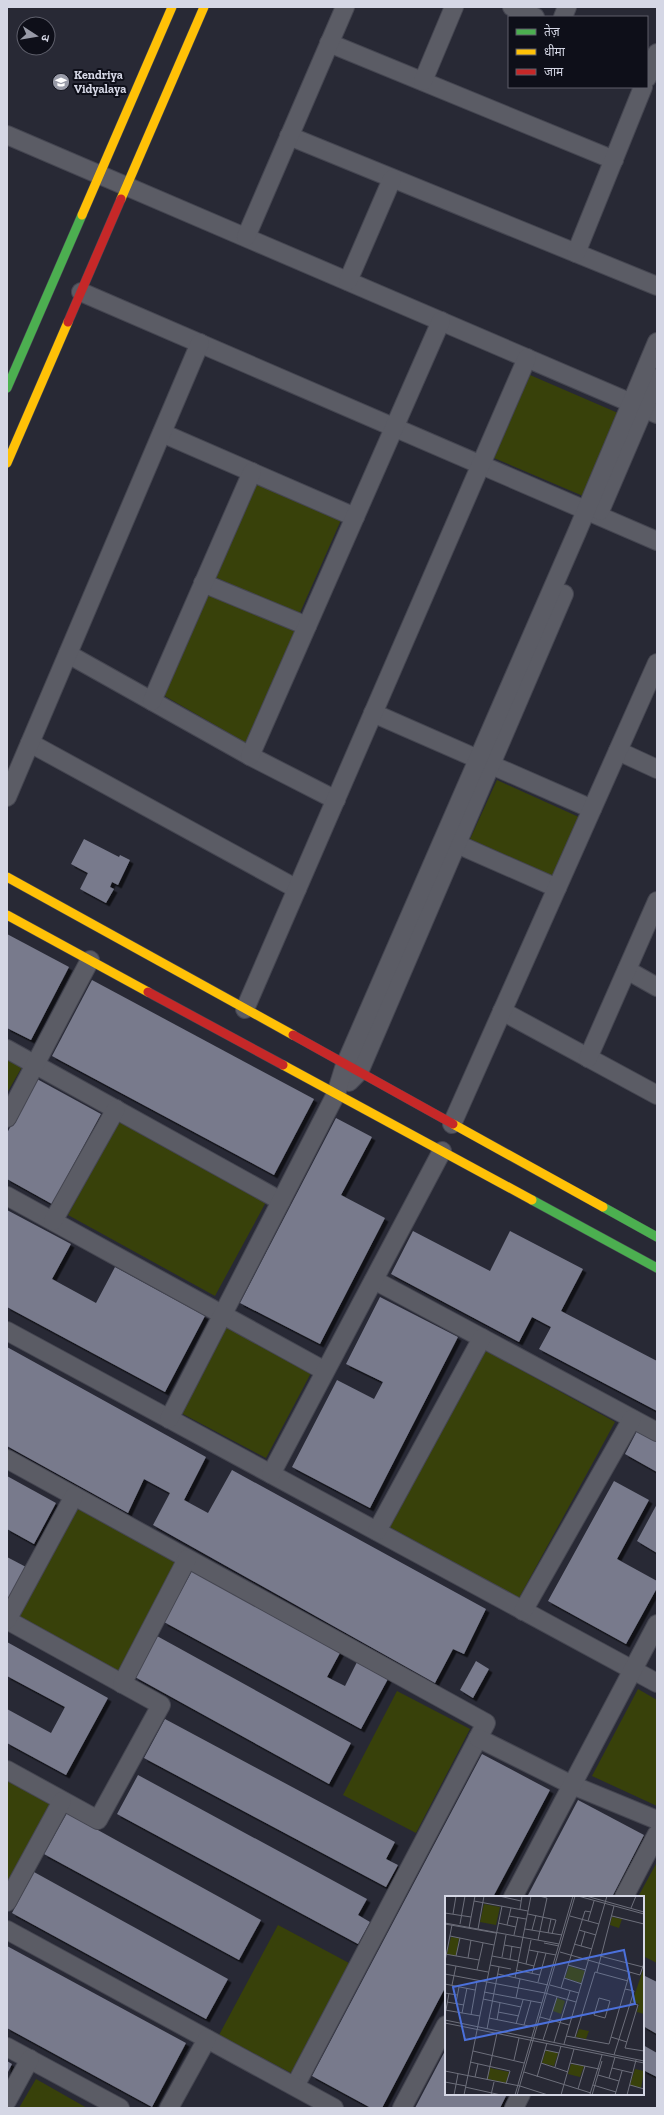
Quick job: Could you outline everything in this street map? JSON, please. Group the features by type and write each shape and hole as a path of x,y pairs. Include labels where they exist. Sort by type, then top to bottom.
{"street":[{"path":"7,388 172,7"},
{"path":"7,463 204,7"},
{"path":"246,237 345,7"},
{"path":"423,81 454,7"},
{"path":"512,7 533,16"},
{"path":"329,42 614,160"},
{"path":"576,253 643,88"},
{"path":"7,135 644,408"},
{"path":"289,136 657,286"},
{"path":"348,281 392,178"},
{"path":"81,292 657,541"},
{"path":"250,756 440,321"},
{"path":"644,408 657,342"},
{"path":"7,797 200,343"},
{"path":"245,1009 527,358"},
{"path":"352,1068 592,513 644,408 657,378"},
{"path":"162,432 355,516"},
{"path":"152,701 252,472"},
{"path":"203,583 307,626"},
{"path":"68,654 250,756 336,800"},
{"path":"452,1124 657,663"},
{"path":"373,713 484,763 592,809"},
{"path":"30,743 297,889"},
{"path":"618,751 657,769"},
{"path":"169,1419 336,1094 352,1068 457,844 484,763"},
{"path":"457,844 557,888"},
{"path":"7,877 657,1237"},
{"path":"588,1058 657,901"},
{"path":"7,915 657,1268"},
{"path":"7,1118 90,960"},
{"path":"627,970 657,987"},
{"path":"502,1011 657,1095"},
{"path":"7,1049 281,1201"},
{"path":"53,1221 116,1109"},
{"path":"271,1474 442,1151"},
{"path":"7,1196 325,1371"},
{"path":"374,1280 657,1432"},
{"path":"7,1331 657,1683"},
{"path":"377,1531 482,1338"},
{"path":"523,1611 632,1419"},
{"path":"7,1459 486,1724 295,2086"},
{"path":"7,1770 98,1820 161,1705 7,1620 74,1496"},
{"path":"122,1684 188,1559"},
{"path":"514,1896 657,1624"},
{"path":"478,1738 572,1785 657,1820"},
{"path":"7,1902 62,1800"},
{"path":"625,1896 657,1834"},
{"path":"7,1930 334,2108"},
{"path":"402,2108 445,2027"},
{"path":"169,2108 207,2038"},
{"path":"7,2047 120,2108"},
{"path":"7,2101 30,2059"},
{"path":"514,2108 520,2095"}],"green space":[{"path":"530,375 618,413 583,496 494,458"},
{"path":"256,481 341,520 299,615 213,576"},
{"path":"207,594 296,630 246,743 163,695"},
{"path":"497,780 581,818 555,877 470,839"},
{"path":"7,1059 22,1067 7,1093"},
{"path":"119,1121 266,1202 215,1296 68,1215"},
{"path":"226,1326 312,1371 266,1458 181,1413"},
{"path":"483,1349 615,1422 519,1598 386,1525"},
{"path":"76,1508 178,1563 119,1673 17,1618"},
{"path":"638,1689 657,1700 657,1806 592,1776"},
{"path":"397,1691 470,1729 416,1833 343,1795"},
{"path":"7,1778 52,1802 7,1889"},
{"path":"657,1862 657,1963 644,1956 644,1896 639,1896"},
{"path":"278,1925 349,1963 291,2073 219,2035"},
{"path":"36,2079 87,2108 19,2108"}],"building":[{"path":"84,839 119,857 120,855 130,860 118,885 112,882 110,887 114,889 106,903 80,889 88,873 71,864"},
{"path":"7,934 69,967 31,1040 7,1028"},
{"path":"92,980 314,1099 274,1175 52,1056"},
{"path":"37,1079 101,1114 52,1204 7,1179 7,1133"},
{"path":"336,1118 372,1137 341,1195 385,1218 320,1344 240,1303"},
{"path":"7,1210 71,1244 52,1279 96,1303 115,1267 205,1316 165,1392 7,1307"},
{"path":"413,1231 490,1271 510,1231 583,1269 561,1311 657,1361 657,1411 539,1349 551,1327 532,1317 519,1342 391,1274"},
{"path":"380,1297 458,1337 370,1508 292,1467 337,1380 374,1399 383,1382 346,1364"},
{"path":"7,1347 206,1457 184,1500 208,1513 232,1470 486,1609 464,1654 453,1649 435,1683 153,1525 170,1493 144,1479 128,1513 7,1446"},
{"path":"637,1431 657,1442 657,1472 625,1454"},
{"path":"7,1476 56,1503 34,1544 7,1529"},
{"path":"614,1481 649,1500 617,1559 657,1581 657,1588 626,1644 548,1601"},
{"path":"657,1504 657,1553 637,1541"},
{"path":"7,1557 26,1567 7,1601"},
{"path":"192,1571 341,1651 327,1677 345,1686 358,1660 389,1677 361,1729 164,1622"},
{"path":"157,1636 351,1743 329,1784 135,1677"},
{"path":"7,1642 108,1698 66,1775 7,1743 7,1709 51,1733 65,1707 7,1676"},
{"path":"476,1661 489,1669 473,1698 460,1690"},
{"path":"165,1719 395,1842 386,1859 398,1865 386,1887 144,1758"},
{"path":"482,1754 550,1790 494,1896 445,1896 445,1988 382,2108 371,2108 312,2076"},
{"path":"138,1775 367,1899 358,1915 370,1922 358,1944 117,1814"},
{"path":"578,1800 644,1835 613,1896 528,1896"},
{"path":"67,1813 261,1920 239,1960 44,1854"},
{"path":"34,1872 228,1979 206,2019 12,1913"},
{"path":"7,1946 186,2043 152,2107 7,2028"},
{"path":"644,1976 657,1982 657,2034 644,2027"},
{"path":"644,2046 657,2053 657,2077 644,2070"},
{"path":"445,2051 445,2095 506,2095 500,2108 415,2108"},
{"path":"7,2061 12,2064 7,2074"}],"traffic: fast":[{"path":"7,388 82,215"},
{"path":"532,1200 657,1268"},
{"path":"603,1207 657,1237"}],"traffic: slow":[{"path":"82,215 172,7"},
{"path":"121,199 204,7"},
{"path":"7,463 68,322"},
{"path":"7,877 293,1035"},
{"path":"7,915 148,992"},
{"path":"283,1065 532,1200"},
{"path":"453,1124 603,1207"}],"traffic: jam":[{"path":"68,322 121,199"},
{"path":"148,992 283,1065"},
{"path":"293,1035 453,1124"}],"place":[{"name":"Kendriya Vidyalaya","path":"61,82"}]}
